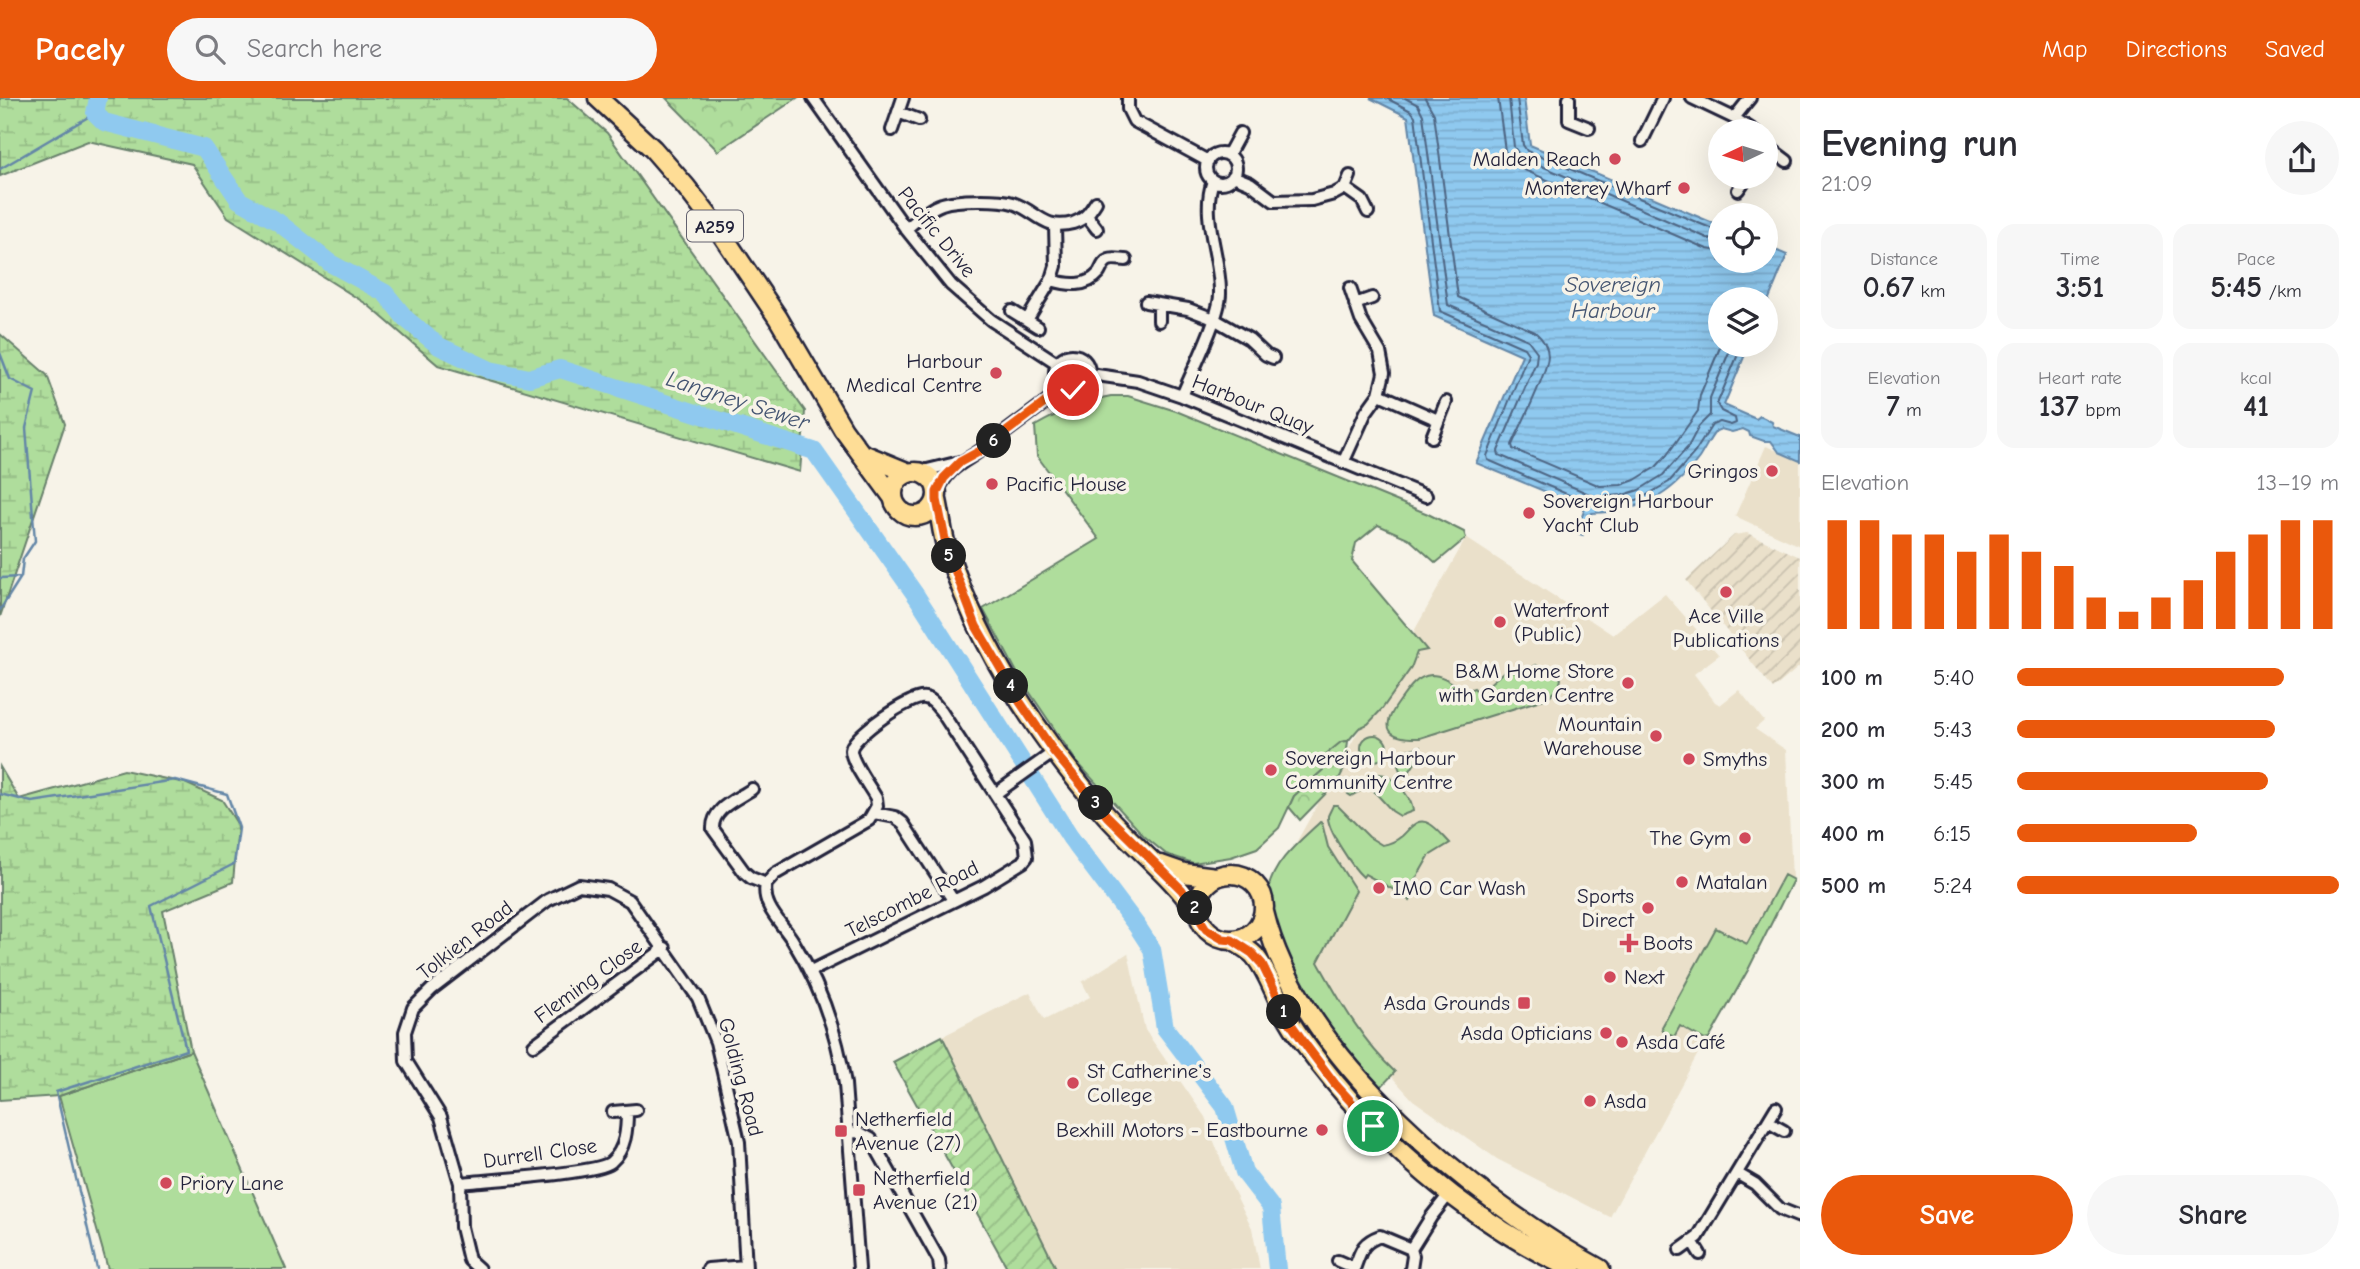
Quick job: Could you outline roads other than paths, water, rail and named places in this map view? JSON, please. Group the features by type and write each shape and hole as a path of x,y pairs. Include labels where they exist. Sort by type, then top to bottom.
{"main road":[{"name":"A259","path":"598,98 653,149 719,230 778,318 844,429 892,496"},
{"path":"863,454 931,479 947,549 976,626 1020,702 1054,752 1107,816 1182,890 1206,929 1214,935 1232,940 1252,953 1262,964 1291,1024 1335,1084 1369,1123 1450,1194 1506,1234 1572,1269"},
{"path":"914,472 897,481 892,496 899,510 912,517 947,549"},
{"path":"912,517 925,515 930,511 937,496"},
{"path":"1158,864 1184,873 1216,877 1232,874 1249,879 1260,892 1274,947 1301,1000 1332,1047 1363,1082 1392,1113 1465,1178 1545,1236 1600,1269"},
{"path":"1199,915 1198,902 1201,893 1216,877"},
{"path":"1232,940 1252,933 1259,925 1264,912"}],"street":[{"name":"Pacific Drive","path":"813,98 941,274 991,320 1057,363"},
{"path":"891,130 903,98"},
{"path":"1128,98 1128,109 1134,121 1208,160"},
{"path":"1569,98 1569,120 1589,128"},
{"path":"1642,141 1663,98"},
{"path":"1692,98 1734,118 1750,98"},
{"path":"898,112 919,120"},
{"path":"1228,155 1240,133"},
{"path":"1217,154 1228,155 1235,164 1233,176 1225,183 1213,181 1206,173 1208,160 1217,154"},
{"path":"1778,155 1787,161"},
{"path":"1233,176 1250,183 1274,201 1312,200 1345,188"},
{"path":"1345,188 1349,176"},
{"path":"1182,396 1214,319 1220,296 1208,200 1213,181"},
{"path":"1345,188 1362,200 1368,212"},
{"path":"906,229 939,205 963,201 1009,202 1055,226 1069,224 1087,216 1096,202"},
{"path":"1087,216 1097,229"},
{"path":"1027,320 1051,280 1056,266 1055,226"},
{"path":"1051,280 1064,284 1082,283 1098,274 1110,259 1126,260"},
{"path":"1343,463 1366,411 1379,394 1384,373 1382,358 1361,320 1350,288"},
{"path":"1355,304 1371,298"},
{"path":"1146,302 1188,309 1214,319 1232,328 1273,358"},
{"path":"1159,305 1159,321"},
{"path":"1012,311 1038,327"},
{"path":"1252,359 1261,350"},
{"path":"1070,355 1080,357 1088,364 1090,374 1084,385 1079,389 1062,386 1055,376 1057,363 1070,355"},
{"name":"Harbour Quay","path":"1090,374 1139,381 1182,396 1426,496"},
{"path":"914,472 960,462 982,450 1054,396 1062,386"},
{"path":"1379,394 1438,420"},
{"path":"1432,437 1446,402"},
{"path":"937,496 944,478 960,462"},
{"path":"1392,496 1396,485"},
{"path":"859,1269 840,1055 824,999 791,937 768,905 764,891 766,884 775,874 869,820 874,813 876,798 852,757 851,748 860,734 911,701 923,697 932,700 995,793 1054,752"},
{"path":"752,789 717,813 713,830 745,873 766,884"},
{"name":"Telscombe Road","path":"811,971 984,886 1023,862 1027,857 1025,840 995,793"},
{"path":"874,813 895,817 903,822 953,900"},
{"name":"Tolkien Road","path":"478,1269 469,1260 461,1227 460,1183 442,1117 406,1061 405,1031 413,1008 432,989 548,900 579,885 607,888"},
{"name":"Golding Road","path":"607,888 631,901 665,948 698,998 716,1042 740,1142 745,1267"},
{"name":"Fleming Close","path":"534,1045 665,948"},
{"path":"1680,1250 1698,1237 1776,1108"},
{"name":"Durrell Close","path":"460,1183 588,1171 610,1163 622,1148 631,1111 613,1112"},
{"path":"1768,1122 1784,1131"},
{"path":"849,1133 866,1135 871,1139 939,1260 940,1269"},
{"path":"1738,1174 1755,1184 1780,1209 1800,1217"},
{"path":"1411,1269 1411,1249 1431,1217 1450,1194"},
{"path":"1338,1261 1354,1268 1367,1241 1380,1236 1411,1249"},
{"path":"1692,1241 1700,1254"},
{"path":"708,1269 745,1267"}],"water":[{"name":"Sovereign Harbour","path":"1370,98 1524,98 1530,145 1708,221 1708,273 1778,273 1778,251 1787,255 1774,287 1708,287 1708,357 1744,357 1724,405 1756,419 1760,416 1772,422 1773,426 1800,437 1800,461 1779,452 1771,441 1750,436 1749,432 1743,429 1732,432 1721,429 1716,431 1699,458 1677,483 1653,500 1639,505 1592,513 1583,535 1576,533 1585,508 1476,463 1522,355 1434,316 1408,117"}],"waterway":[{"name":"Langney Sewer","path":"98,98 95,113 104,122 204,148 239,200 278,222 330,263 385,293 406,319 439,346 490,370 529,378 560,369 814,451 917,597 1070,837 1152,949 1165,1028 1225,1107 1244,1172 1271,1207 1277,1269"},
{"path":"0,169 95,113"},
{"path":"0,353 10,379 35,392 26,428 35,541 23,559 21,577 0,610"},
{"path":"0,578 21,577"},
{"path":"0,794 32,802 175,780 227,794 239,828 234,864 151,906 186,1050 56,1092 97,1269"}],"place":[{"name":"Malden Reach","path":"1615,159"},
{"name":"Monterey Wharf","path":"1684,188"},
{"name":"Harbour Medical Centre","path":"996,373"},
{"name":"Gringos","path":"1772,471"},
{"name":"Pacific House","path":"992,484"},
{"name":"Sovereign Harbour Yacht Club","path":"1529,513"},
{"name":"Ace Ville Publications","path":"1726,592"},
{"name":"Waterfront (Public)","path":"1500,622"},
{"name":"B&M Home Store with Garden Centre","path":"1628,683"},
{"name":"Mountain Warehouse","path":"1656,736"},
{"name":"Smyths","path":"1689,759"},
{"name":"Sovereign Harbour Community Centre","path":"1271,770"},
{"name":"The Gym","path":"1745,838"},
{"name":"Matalan","path":"1682,882"},
{"name":"IMO Car Wash","path":"1379,888"},
{"name":"Sports Direct","path":"1648,908"},
{"name":"Boots","path":"1629,943"},
{"name":"Next","path":"1610,977"},
{"name":"Asda Grounds","path":"1524,1003"},
{"name":"Asda Opticians","path":"1606,1033"},
{"name":"Asda Café","path":"1622,1042"},
{"name":"St Catherine's College","path":"1073,1083"},
{"name":"Asda","path":"1590,1101"},
{"name":"Bexhill Motors - Eastbourne","path":"1322,1130"},
{"name":"Netherfield Avenue (27)","path":"841,1131"},
{"name":"Priory Lane","path":"166,1183"},
{"name":"Netherfield Avenue (21)","path":"859,1190"}]}
